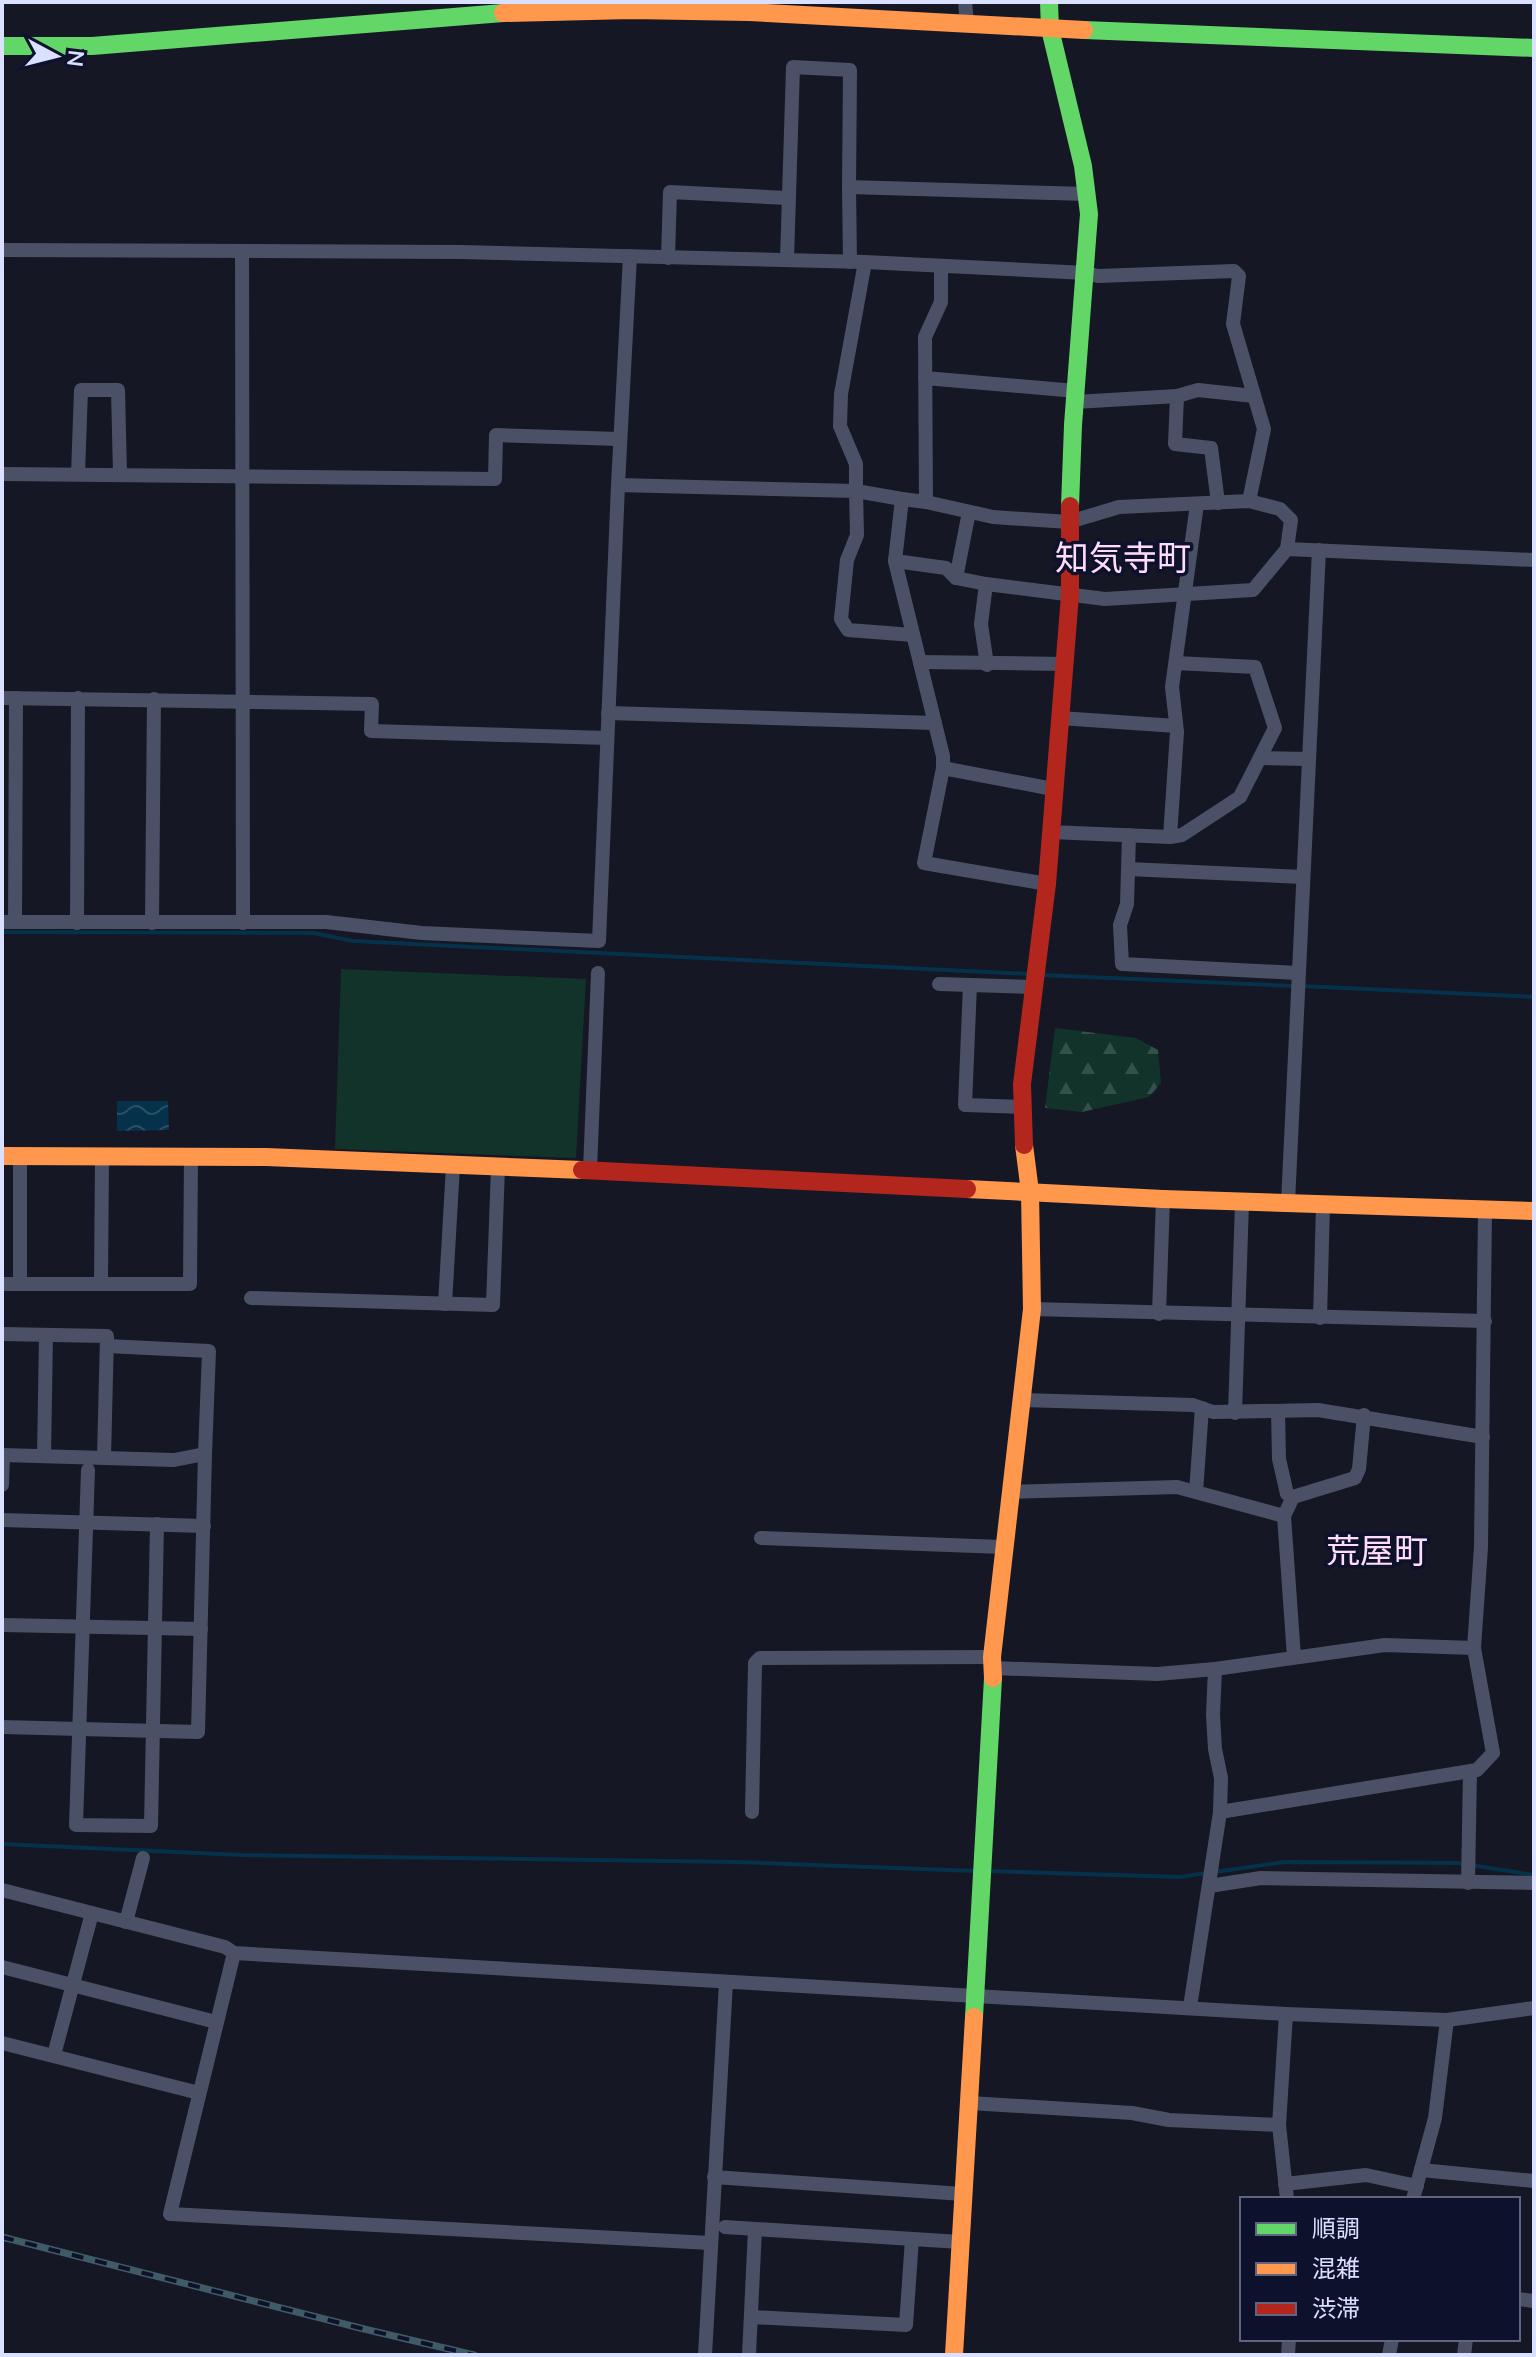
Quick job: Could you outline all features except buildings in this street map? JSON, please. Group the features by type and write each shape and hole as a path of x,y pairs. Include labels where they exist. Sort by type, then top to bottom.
{"main road":[{"path":"954,2355 993,1662 1002,1547 1032,1309 1030,1192 1022,1107 1026,1038 1047,884 1070,595 1069,522 1075,396 1089,214 1083,166 1050,29 1049,2"},
{"path":"2,46 92,46 500,13 722,7 1050,29 1534,48"},
{"path":"11,1156 266,1157 1242,1203 1534,1211"}],"street":[{"path":"965,2 967,24"},
{"path":"787,260 793,67 850,70 849,187 858,262 841,394 840,426 856,464 857,535 847,560 841,619 848,630 913,635"},
{"path":"849,187 1087,194"},
{"path":"668,258 670,192 787,198"},
{"path":"2,250 630,256 858,262 1098,276 1234,271 1239,276 1233,324 1264,429 1249,501"},
{"path":"242,251 243,923"},
{"path":"607,738 371,731 372,704 9,698 9,922 326,922 398,931 599,941 619,439 630,256"},
{"path":"926,502 925,337 941,302 941,266"},
{"path":"925,378 1075,396 1177,396 1198,390 1254,396"},
{"path":"78,474 81,390 118,390 120,474"},
{"path":"1177,396 1175,444 1211,448 1218,503"},
{"path":"2,474 495,479 496,435 619,439"},
{"path":"618,485 856,491 993,517 1069,522 1119,507 1249,501 1280,509 1291,520 1287,549 1253,590 1105,599 986,584 956,578 946,568 895,561"},
{"path":"902,499 895,561 943,756 924,863 1047,884"},
{"path":"1170,837 1176,726 1172,687 1197,504"},
{"path":"956,578 969,512"},
{"path":"1287,549 1534,560"},
{"path":"1288,1203 1319,550"},
{"path":"986,584 981,624 987,665"},
{"path":"920,662 1064,664"},
{"path":"1050,832 1182,835 1240,797 1275,728 1255,667 1176,663"},
{"path":"77,923 78,698"},
{"path":"152,923 154,699"},
{"path":"608,713 935,723"},
{"path":"1060,718 1176,726"},
{"path":"1260,758 1309,759"},
{"path":"943,768 1053,789"},
{"path":"1129,835 1127,904 1120,925 1122,964 1298,982"},
{"path":"1128,869 1303,877"},
{"path":"590,1170 598,973"},
{"path":"939,984 1034,987"},
{"path":"970,985 965,1105 1022,1107"},
{"path":"11,1156 20,1284"},
{"path":"101,1283 102,1156"},
{"path":"2,1284 190,1284 191,1156"},
{"path":"445,1304 453,1166"},
{"path":"251,1298 493,1305 498,1167"},
{"path":"1159,1314 1163,1199"},
{"path":"1235,1413 1242,1203"},
{"path":"1320,1318 1323,1205"},
{"path":"1220,1812 1470,1772 1477,1770 1493,1753 1474,1648 1481,1547 1485,1210"},
{"path":"1032,1309 1485,1321"},
{"path":"2,1334 107,1336 104,1457"},
{"path":"44,1456 46,1335"},
{"path":"2,1727 198,1732 209,1351 107,1346"},
{"path":"1022,1400 1193,1405 1213,1412 1235,1413 1318,1410 1364,1415 1483,1437"},
{"path":"1196,1492 1202,1408"},
{"path":"1278,1411 1279,1459 1287,1494 1293,1497 1355,1478 1359,1469 1364,1415"},
{"path":"2,1485 2,1455 174,1460 205,1454"},
{"path":"88,1470 76,1825 151,1826 157,1524"},
{"path":"1011,1492 1177,1487 1284,1516"},
{"path":"1293,1497 1284,1516 1294,1657"},
{"path":"2,1520 204,1526"},
{"path":"761,1538 1002,1547"},
{"path":"2,1625 201,1629"},
{"path":"752,1812 755,1663 760,1658 993,1662 1157,1674 1385,1645 1474,1648"},
{"path":"1190,2007 1220,1812 1221,1778 1213,1715 1215,1669"},
{"path":"1468,1881 1470,1772"},
{"path":"126,1922 143,1858"},
{"path":"1211,1877 1534,1883"},
{"path":"2,1890 225,1947 234,1953 1286,2014 1447,2020 1534,2008"},
{"path":"54,2055 92,1913"},
{"path":"234,1953 170,2214 710,2243"},
{"path":"2,1967 216,2022"},
{"path":"705,2355 726,1982"},
{"path":"1286,2014 1279,2125 1286,2191 1366,2175 1415,2192 1435,2118 1447,2020"},
{"path":"2,2043 199,2093"},
{"path":"970,2103 1132,2113 1169,2120 1279,2125"},
{"path":"1421,2170 1534,2181"},
{"path":"714,2177 963,2194"},
{"path":"725,2227 960,2242"},
{"path":"749,2355 755,2229"},
{"path":"751,2317 906,2325 912,2239"}],"green space":[{"path":"341,969 586,979 576,1158 335,1149"},
{"path":"1055,1028 1136,1038 1158,1050 1161,1083 1149,1097 1082,1112 1045,1108"}],"water":[{"path":"117,1101 168,1101 169,1130 117,1131"}],"waterway":[{"path":"2,932 314,933 353,941 1030,974"},
{"path":"1042,975 1293,986"},
{"path":"1302,986 1534,997"},
{"path":"2,1844 241,1855 734,1862 975,1871"},
{"path":"1215,1872 1284,1862 1458,1863 1534,1875"},
{"path":"988,1871 1180,1877 1207,1873"}],"railway":[{"path":"2,2237 474,2355"}],"traffic: fast":[{"path":"1049,2 1050,29 1083,166 1089,214 1070,506"},
{"path":"2,46 92,46 503,13"},
{"path":"1084,30 1534,48"},
{"path":"974,2017 993,1678"}],"traffic: slow":[{"path":"503,13 631,10 749,12 1084,30"},
{"path":"993,1678 992,1657 1032,1309 1030,1192 1024,1145"},
{"path":"2,1156 266,1157 582,1170"},
{"path":"967,1189 1534,1211"},
{"path":"954,2355 974,2017"}],"traffic: jam":[{"path":"1024,1145 1022,1084 1047,884 1070,595 1070,506"},
{"path":"582,1170 967,1189"}],"district":[{"name":"知気寺町","path":"1123,558"},
{"name":"荒屋町","path":"1377,1551"}]}
